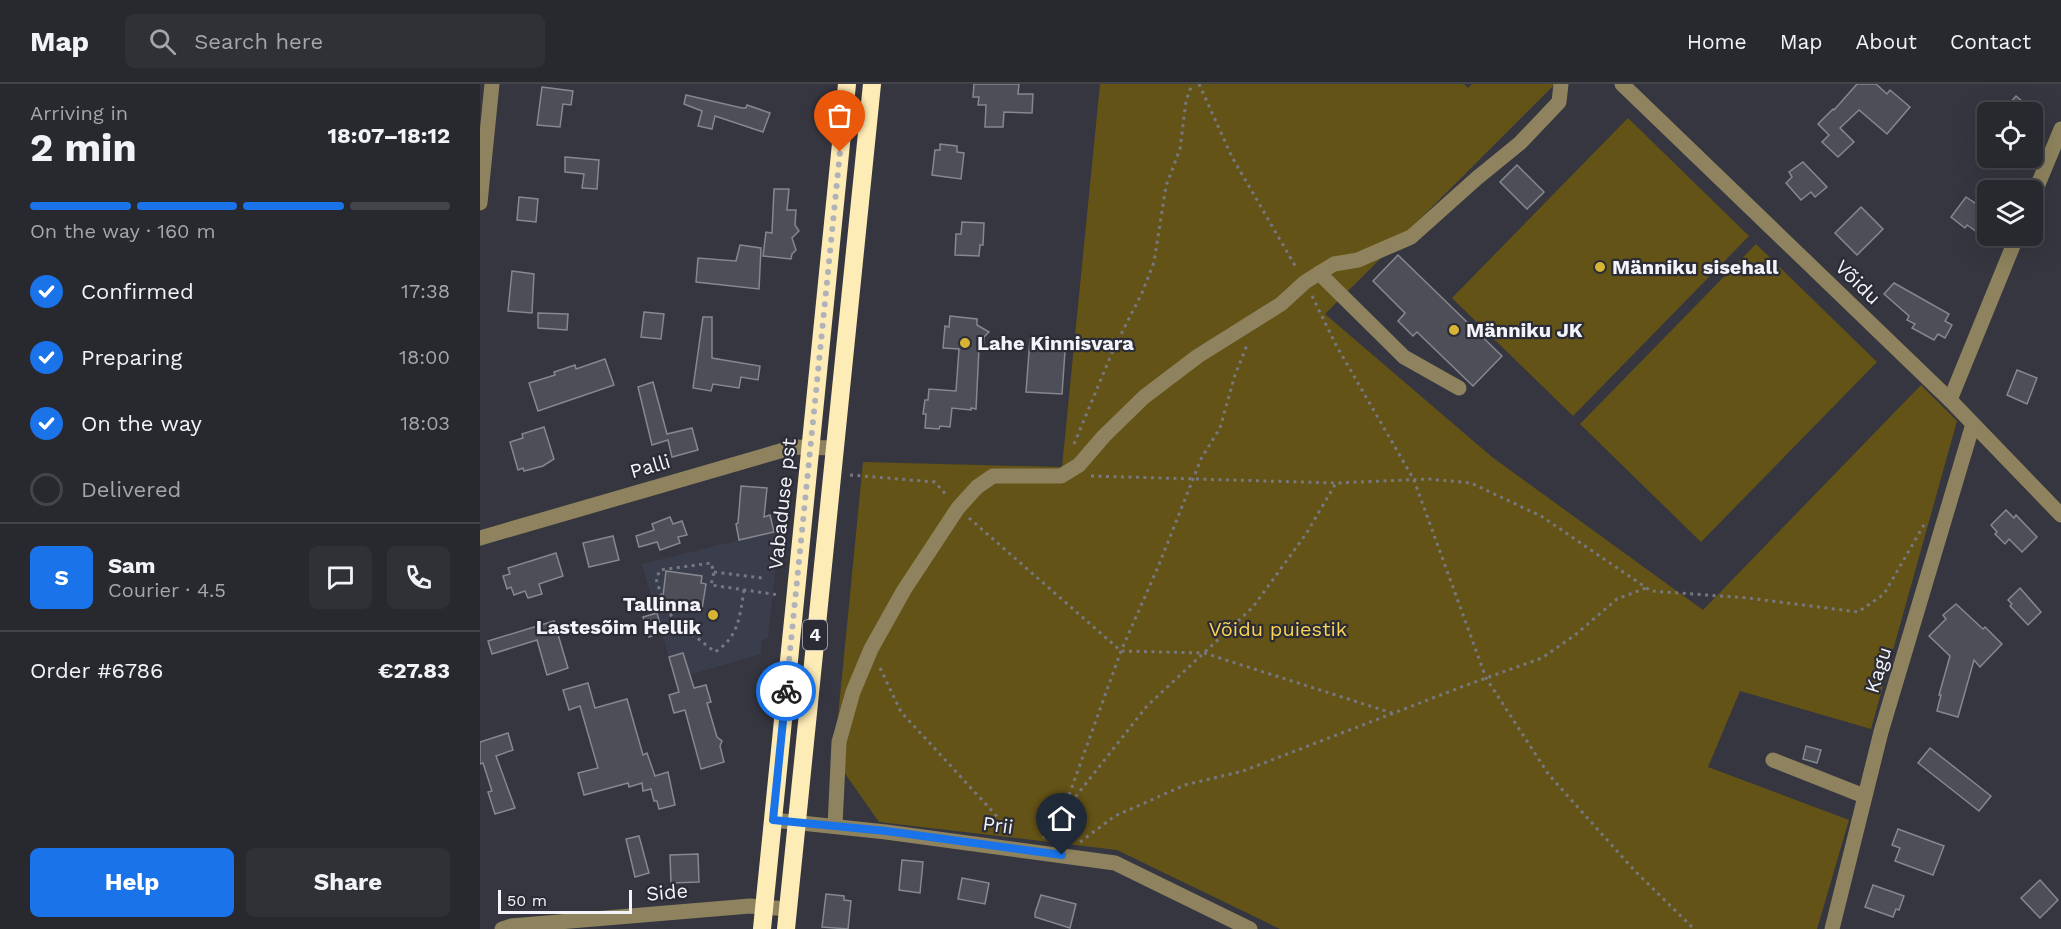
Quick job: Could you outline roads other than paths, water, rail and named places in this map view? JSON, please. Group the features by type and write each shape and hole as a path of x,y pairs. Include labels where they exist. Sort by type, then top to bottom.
{"highway":[{"name":"Vabaduse pst","path":"762,929 846,84"},
{"name":"4","path":"786,929 872,84"}],"street":[{"path":"480,203 492,84"},
{"path":"835,826 839,741 853,692 871,649 904,590 958,508 977,488 993,476 1061,476 1079,465 1104,436 1144,397 1198,356 1281,304 1305,282 1334,264 1358,260 1411,237 1520,143 1559,102 1562,84"},
{"name":"Võidu","path":"1622,84 1950,400 2061,515"},
{"path":"2040,180 2061,129"},
{"path":"1950,400 2013,246"},
{"path":"1319,273 1404,357 1459,388"},
{"name":"Kagu","path":"1832,929 1881,732 1972,424"},
{"name":"Palli","path":"480,538 794,447 834,448"},
{"path":"1773,760 1864,796"},
{"name":"Prii","path":"773,820 1115,863 1250,929"},
{"name":"Side","path":"502,929 511,926 750,906 788,909"}],"place":[{"name":"Männiku sisehall","path":"1600,267"},
{"name":"Männiku JK","path":"1454,330"},
{"name":"Lahe Kinnisvara","path":"965,343"},
{"name":"Tallinna Lastesõim Hellik","path":"713,615"}],"park label":[{"name":"Võidu puiestik","path":"1278,629"}]}
